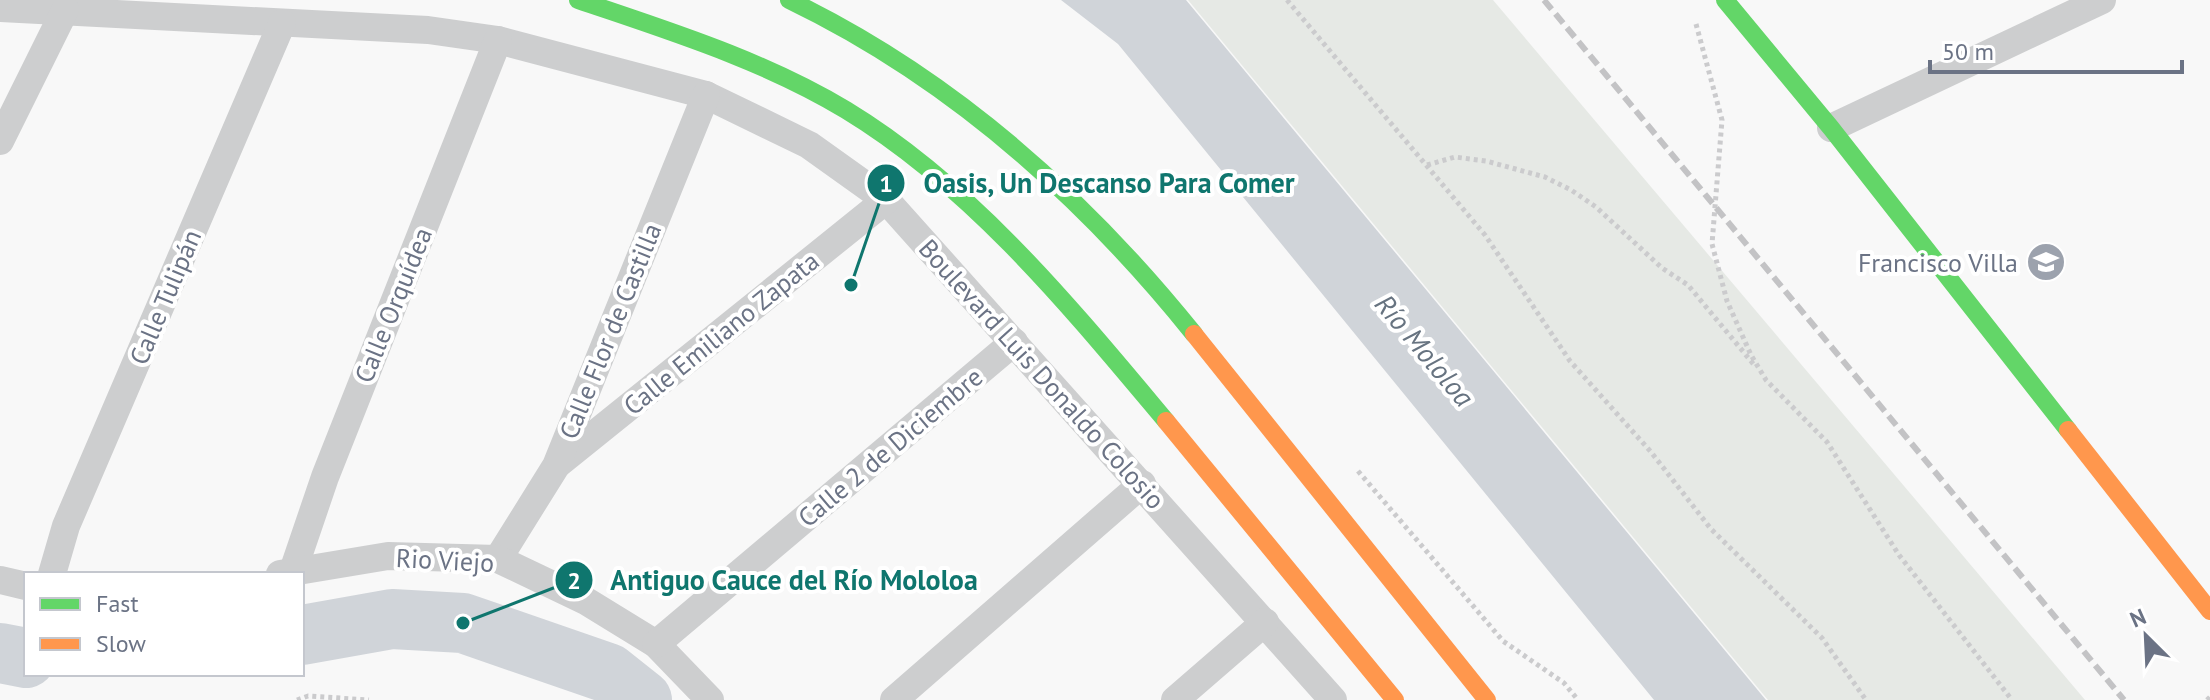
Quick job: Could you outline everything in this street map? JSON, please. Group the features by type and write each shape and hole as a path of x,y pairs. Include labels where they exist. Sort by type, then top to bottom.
{"main road":[{"path":"578,0 718,47 797,84 881,132 951,187 1008,243 1146,396 1395,700"},
{"path":"789,0 841,25 922,76 1000,134 1064,189 1182,319 1487,700"},
{"path":"1725,0 1831,128 2210,611"}],"street":[{"path":"1831,128 2102,0"},
{"name":"Boulevard Luis Donaldo Colosio","path":"13,5 428,30 498,40 706,95 809,145 886,200 1333,700"},
{"path":"0,141 65,10"},
{"name":"Calle Tulipán","path":"53,572 66,526 282,23"},
{"name":"Calle Orquídea","path":"287,572 498,40"},
{"name":"Calle Flor de Castilla","path":"498,559 556,466 706,95"},
{"name":"Calle Emiliano Zapata","path":"556,466 886,200"},
{"name":"Calle 2 de Diciembre","path":"656,644 1014,342"},
{"path":"894,700 1142,484"},
{"name":"Rio Viejo","path":"293,572 388,556 498,559 586,601 656,644 710,700"},
{"path":"0,580 24,586"},
{"path":"1175,700 1265,622"}],"path":[{"path":"1287,0 1485,235 1570,361 1651,452 1711,529 1822,638 1866,700"},
{"path":"1695,20 1722,120 1712,244 1727,301 1766,380"},
{"path":"1427,165 1455,157 1486,161 1545,177 1596,207 1662,268 1688,285 1766,380 1827,442 1899,555 2012,700"},
{"path":"297,700 308,696 369,700"}],"shaded area":[{"path":"1188,0 1493,0 2085,700 1768,700"}],"water":[{"name":"Río Mololoa","path":"1061,0 1186,0 1766,700 1654,700 1118,44"}],"waterway":[{"path":"304,635 392,619 463,623 608,673 642,700"},
{"path":"0,653 24,658"}],"railway":[{"path":"1544,0 2124,700"}],"traffic: fast":[{"path":"578,0 749,61 814,92 892,141 936,175 1018,252 1166,421"},
{"path":"789,0 904,65 1010,144 1106,234 1194,334"},
{"path":"1725,0 1831,128 2068,430"}],"traffic: slow":[{"path":"1194,334 1487,700"},
{"path":"1166,421 1395,700"},
{"path":"2068,430 2210,611"}],"place":[{"name":"Francisco Villa","path":"2046,262"},
{"name":"Oasis, Un Descanso Para Comer","path":"851,285"},
{"name":"Antiguo Cauce del Río Mololoa","path":"463,623"}]}
